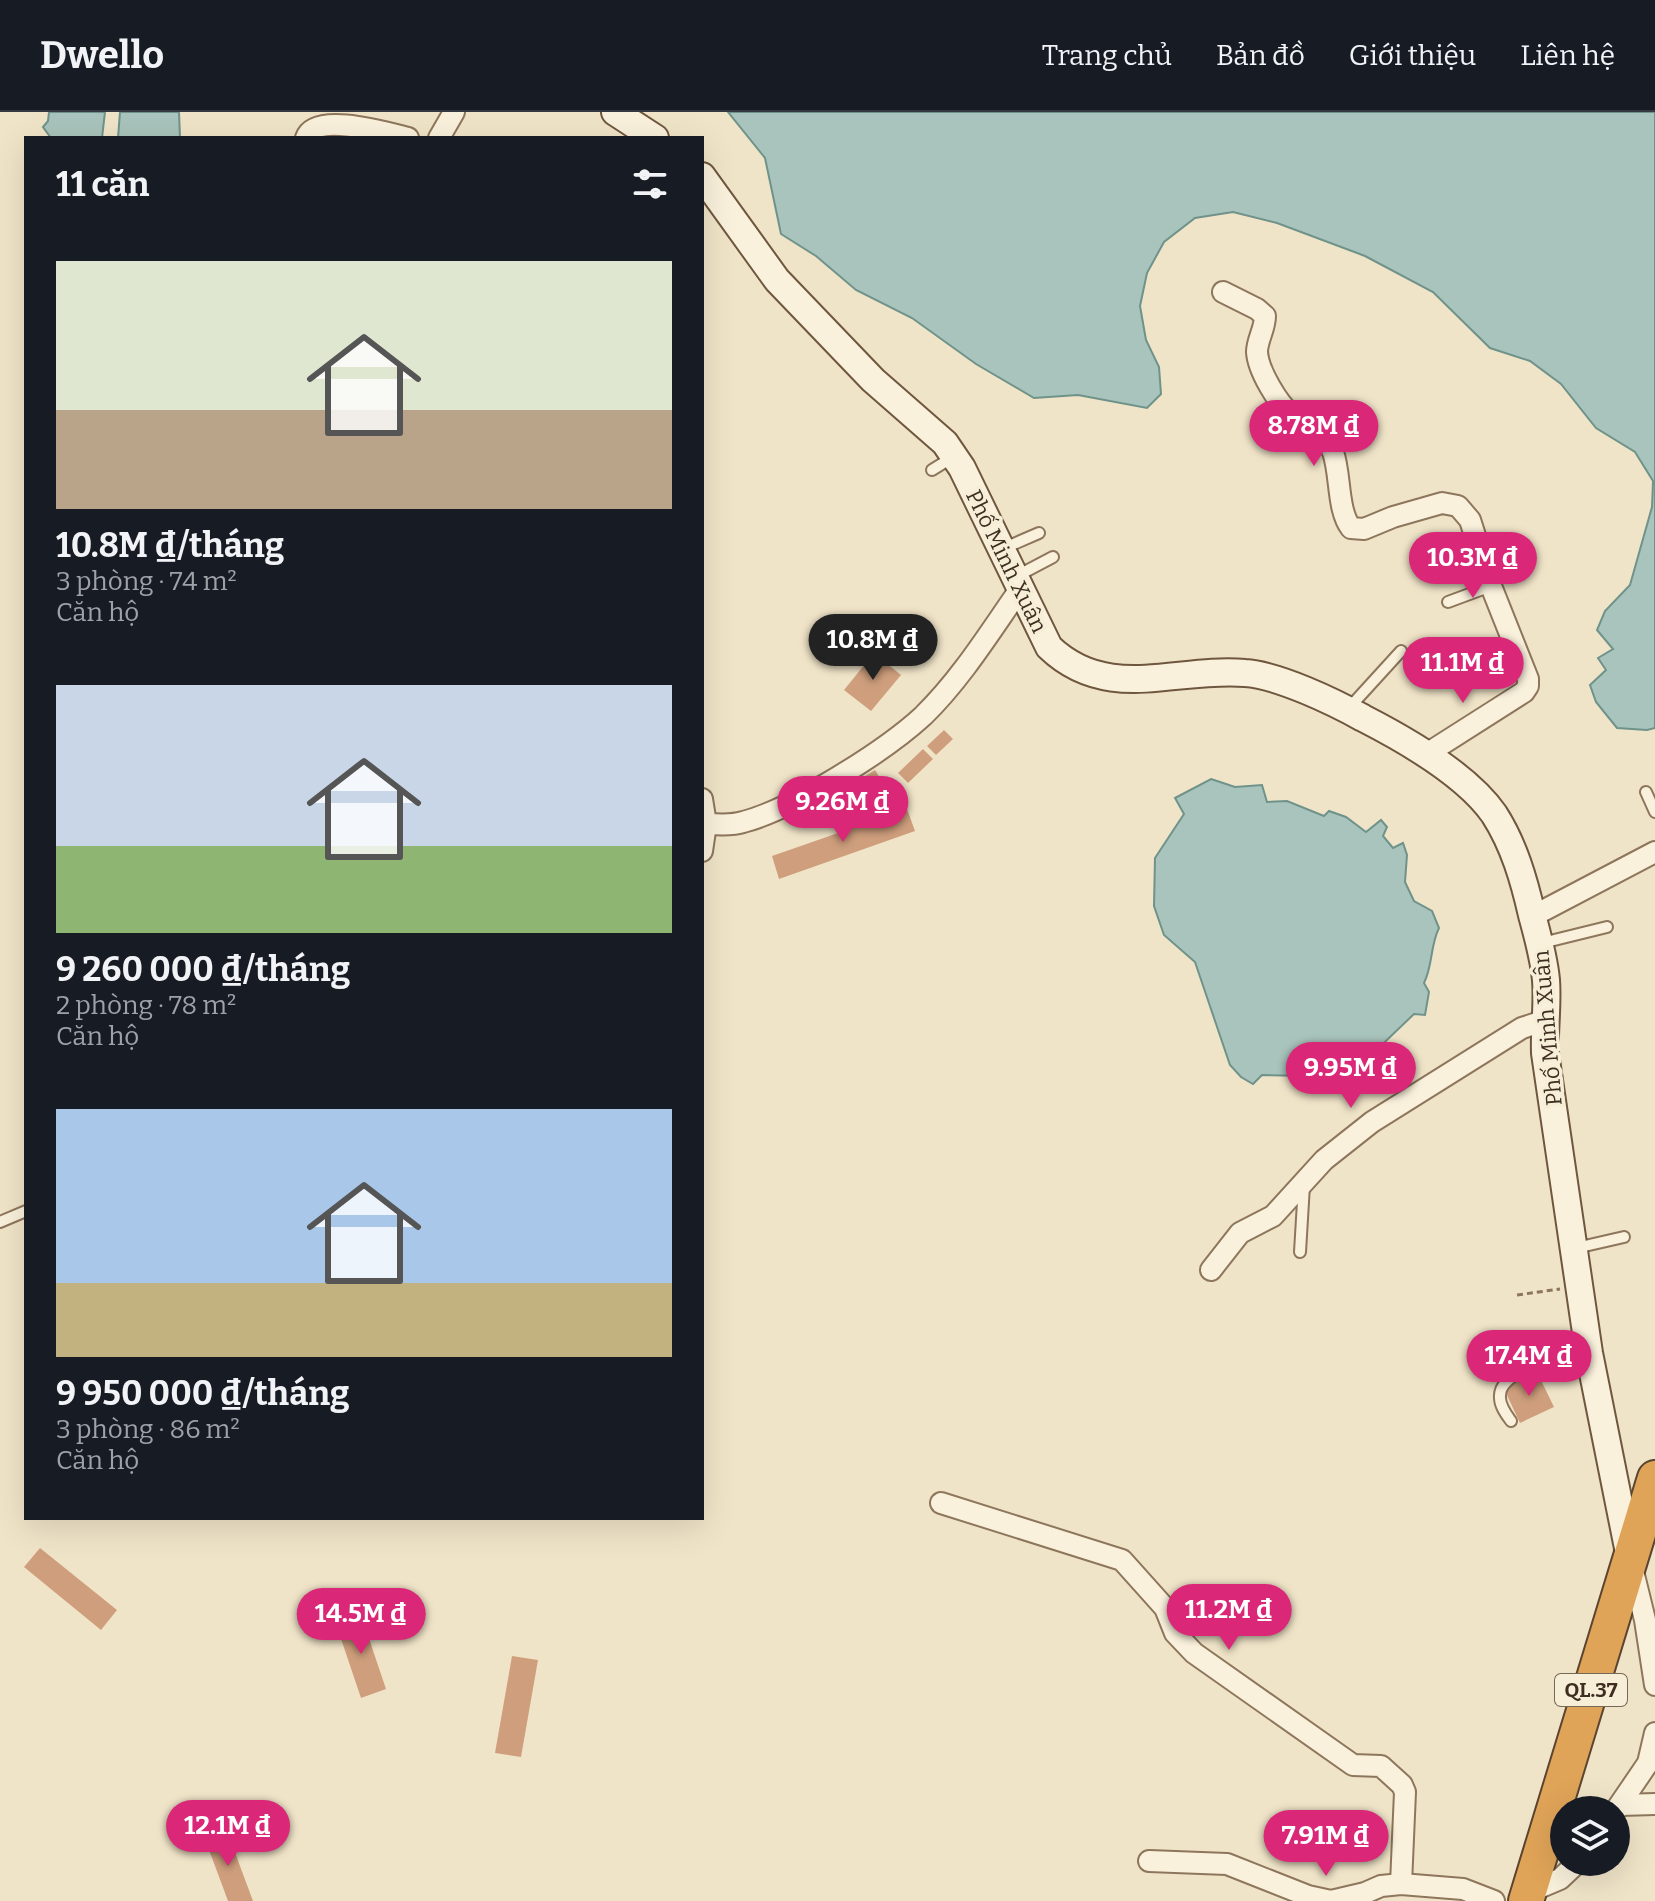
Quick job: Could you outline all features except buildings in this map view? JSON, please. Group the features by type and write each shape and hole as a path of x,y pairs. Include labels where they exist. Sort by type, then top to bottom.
{"highway":[{"name":"QL.37","path":"1527,1897 1637,1554 1654,1485"}],"street":[{"path":"440,136 454,112"},
{"path":"615,112 652,136"},
{"path":"307,136 318,123 332,120 400,136"},
{"name":"Phố Minh Xuân","path":"704,179 777,280 873,380 945,443 944,463 1002,549 1049,647 1060,658 1080,671 1122,680 1252,674 1278,681 1390,731 1471,788 1493,814 1524,879 1540,943 1546,979 1545,1053 1589,1353 1637,1554"},
{"path":"1223,292 1265,316 1257,349 1258,359 1273,392 1289,413 1321,434 1329,444 1337,470 1344,519 1351,528 1364,529 1442,503 1458,506 1470,520 1528,686 1524,692 1425,755"},
{"path":"706,824 743,822 794,801 856,765 921,717 950,687 1017,583"},
{"path":"704,812 704,838"},
{"path":"1533,916 1655,852"},
{"path":"1211,1270 1240,1233 1273,1216 1324,1160 1372,1122 1522,1028 1546,1020"},
{"path":"941,1503 1122,1560 1165,1608 1175,1633 1194,1653 1353,1765 1381,1766 1402,1785 1405,1792 1401,1884"},
{"path":"1637,1554 1655,1685"},
{"path":"1627,1796 1651,1764 1655,1733"},
{"path":"1630,1807 1655,1804"},
{"path":"1149,1861 1227,1864 1308,1896 1331,1901 1381,1886 1401,1884 1463,1889 1494,1901"},
{"path":"1527,1897 1563,1876"}],"lane":[{"path":"1002,549 1039,533"},
{"path":"1017,583 1053,557"},
{"path":"1448,602 1491,586"},
{"path":"1348,710 1401,651"},
{"path":"1646,792 1655,812"},
{"path":"1540,943 1607,927"},
{"path":"1300,1252 1305,1183"},
{"path":"0,1222 24,1212"},
{"path":"1575,1249 1624,1237"},
{"path":"1511,1421 1500,1398 1501,1387 1509,1378 1524,1370 1589,1353"}],"path":[{"path":"1517,1295 1579,1286"}],"water":[{"path":"49,112 105,112 102,136 50,136 43,127 48,121"},
{"path":"120,112 179,112 180,136 118,136"},
{"path":"728,112 1655,112 1655,728 1617,728 1596,702 1590,685 1606,670 1598,658 1613,649 1597,630 1605,611 1630,585 1652,507 1653,481 1635,452 1596,428 1561,384 1530,361 1490,348 1433,292 1365,256 1277,223 1233,212 1195,218 1164,242 1147,273 1140,306 1146,340 1159,367 1161,394 1147,408 1078,395 1034,398 976,364 912,318 856,290 816,256 781,234 765,158"},
{"path":"1211,779 1235,787 1262,785 1267,802 1287,801 1324,816 1329,811 1346,817 1366,832 1381,820 1387,827 1383,836 1393,848 1403,843 1407,855 1405,882 1414,901 1432,911 1439,928 1424,983 1429,992 1425,1015 1414,1014 1366,1060 1360,1077 1262,1075 1253,1084 1241,1077 1230,1065 1195,962 1164,935 1154,906 1155,858 1184,814 1175,798"}]}
